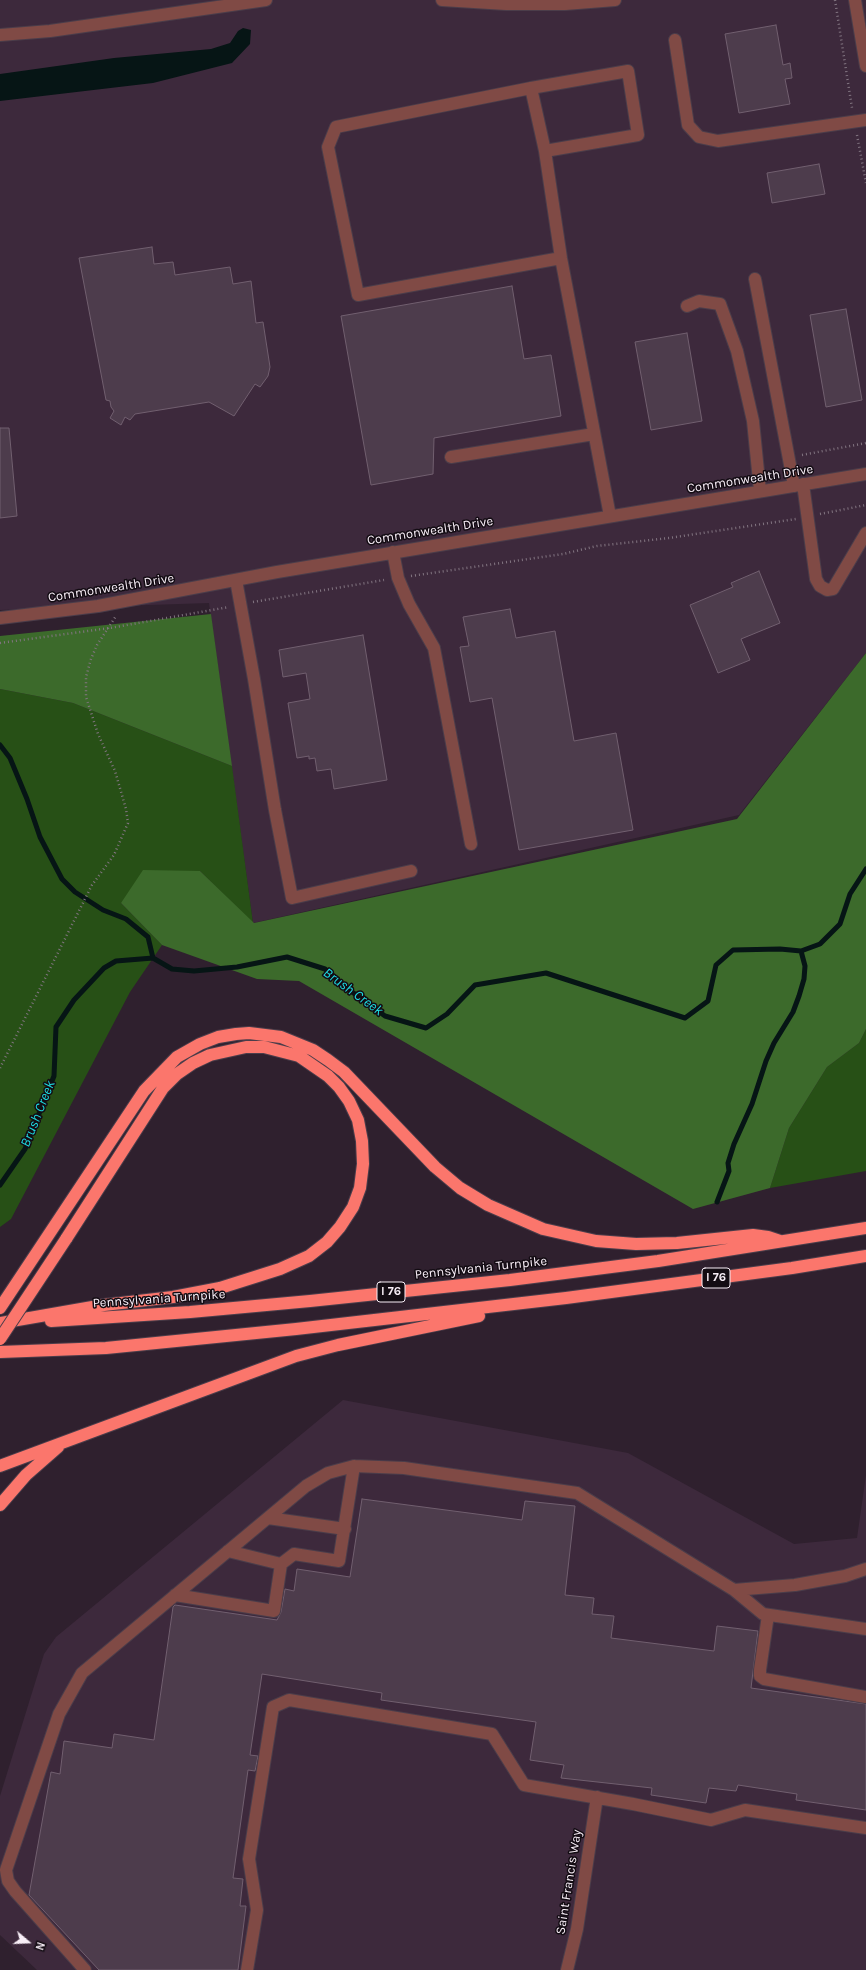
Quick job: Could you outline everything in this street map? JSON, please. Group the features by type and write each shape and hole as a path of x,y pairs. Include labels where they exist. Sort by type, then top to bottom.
{"highway":[{"path":"0,1308 144,1091 158,1074 177,1057 200,1044 218,1037 249,1033 281,1037 312,1050 328,1060 344,1072 435,1167 460,1188 488,1204 536,1226 569,1236 596,1241 636,1244 677,1244 753,1235 768,1237 780,1241"},
{"path":"0,1323 104,1305 173,1297 220,1288 280,1269 309,1256 327,1242 340,1227 355,1201 360,1188 363,1164 362,1141 358,1120 349,1101 339,1087 328,1076 299,1056 264,1047 246,1047 210,1055 193,1062 177,1074 163,1088 66,1240 0,1339"},
{"name":"Pennsylvania Turnpike","path":"0,1323 190,1312 348,1297 658,1261 866,1228"},
{"name":"I 76","path":"0,1352 114,1347 296,1329 566,1298 784,1269 866,1256"},
{"path":"0,1466 296,1356 412,1329 566,1298"},
{"path":"0,1505 26,1475 64,1442"}],"street":[{"path":"0,35 50,31 266,0"},
{"path":"442,0 506,4 565,4 615,0"},
{"path":"855,0 866,66"},
{"path":"675,40 688,125 699,137 718,141 860,121"},
{"path":"545,151 638,135 628,71 531,88 336,127 328,147 358,295 561,258"},
{"path":"531,88 545,151 561,258 610,516"},
{"path":"755,279 798,485 808,517 816,579 820,586 827,590 833,589 866,533"},
{"path":"687,306 699,301 720,304 737,351 753,421 760,491"},
{"path":"451,457 594,434"},
{"name":"Commonwealth Drive","path":"0,618 124,602 393,552 866,474"},
{"path":"393,552 398,578 408,604 434,648 471,844"},
{"path":"236,580 275,810 292,898 411,871"},
{"path":"175,1595 274,1611 281,1564 294,1554 339,1561 354,1466"},
{"path":"85,1970 15,1891 8,1881 6,1870 59,1714 70,1691 82,1673 306,1486 328,1473 354,1466 404,1468 577,1493 734,1590 762,1614 866,1629"},
{"path":"268,1518 345,1529"},
{"path":"228,1551 281,1564"},
{"path":"734,1590 795,1585 845,1576 866,1569"},
{"path":"768,1615 760,1676 764,1679 866,1696"},
{"path":"249,1970 257,1910 249,1859 273,1707 289,1700 492,1734 524,1785 711,1820 745,1810 866,1828"},
{"name":"Saint Francis Way","path":"568,1970 577,1929 596,1798"}],"path":[{"path":"835,0 860,121 866,183"},
{"path":"800,455 866,444"},
{"path":"0,643 110,628 398,578 563,554 597,546 669,538 808,517 866,504"},
{"path":"0,1068 92,885 114,855 128,823 126,809 115,771 98,734 86,697 86,677 91,658 97,645 110,628 124,602"}],"shaded area":[{"path":"0,0 866,0 866,653 739,815 253,923 209,603 0,610"},
{"path":"243,28 251,30 250,44 232,63 153,83 0,101 0,74 114,58 211,49 230,43 238,31"},
{"path":"343,1400 628,1453 794,1544 857,1538 866,1475 866,1970 37,1970 0,1935 0,1796 44,1654 56,1637"}],"green space":[{"path":"211,614 232,766 73,703 0,689 0,636"},
{"path":"866,653 866,1029 859,1043 827,1067 789,1128 770,1188 693,1209 299,981 257,979 162,945 121,903 143,870 200,871 254,923 737,819"},
{"path":"0,689 73,703 232,766 253,923 200,871 121,903 162,945 130,992 11,1219 0,1227"},
{"path":"866,1029 866,1171 770,1188 789,1128 827,1067 859,1043"}],"building":[{"path":"776,25 783,65 790,63 792,78 785,79 790,104 739,113 725,34"},
{"path":"819,164 825,194 772,203 767,173"},
{"path":"152,247 154,264 173,262 175,275 230,267 233,284 251,281 256,323 263,322 270,367 268,376 260,387 255,384 234,416 209,402 135,414 130,420 125,417 121,425 110,418 114,411 111,407 110,401 106,400 79,258"},
{"path":"512,286 524,359 551,355 561,416 434,438 433,474 371,485 341,316"},
{"path":"846,309 862,400 826,407 810,315"},
{"path":"687,333 702,421 651,430 635,342"},
{"path":"0,428 9,428 17,516 0,518"},
{"path":"759,571 780,623 741,639 750,660 718,673 690,605 733,587 731,583"},
{"path":"510,609 516,638 555,631 574,741 616,733 633,830 519,850 492,698 470,702 460,647 469,646 463,617"},
{"path":"363,635 387,780 334,789 331,769 317,771 315,758 309,759 309,756 297,758 288,703 310,699 306,673 283,677 279,650"},
{"path":"362,1499 522,1520 525,1501 575,1506 565,1595 594,1598 592,1614 614,1616 611,1638 714,1651 717,1626 758,1631 751,1688 866,1704 866,1810 796,1800 797,1794 738,1785 736,1791 709,1788 706,1803 651,1795 652,1788 561,1778 564,1765 530,1760 536,1722 381,1700 382,1693 262,1674 250,1755 258,1756 255,1771 248,1770 233,1878 243,1879 240,1906 246,1906 238,1970 99,1970 29,1895 51,1772 60,1774 64,1741 112,1748 114,1734 154,1740 173,1607 175,1605 277,1620 281,1612 285,1589 294,1591 297,1569 350,1577"}],"waterway":[{"path":"0,745 10,758 27,799 40,837 62,879 75,892 103,910 126,919 148,937 153,958"},
{"name":"Brush Creek","path":"0,1185 25,1149 54,1076 56,1027 74,1000 104,968 116,961 153,958 172,969 194,971 237,967 287,957 325,969 348,989 385,1016 426,1028 447,1014 475,985 546,973 685,1018 708,1001 716,965 733,950 780,949 801,951 820,944 840,924 850,894 866,869"},
{"path":"717,1202 729,1171 728,1163 734,1144 752,1104 766,1061 774,1043 793,1012 799,996 804,979 805,966 801,951"}]}
